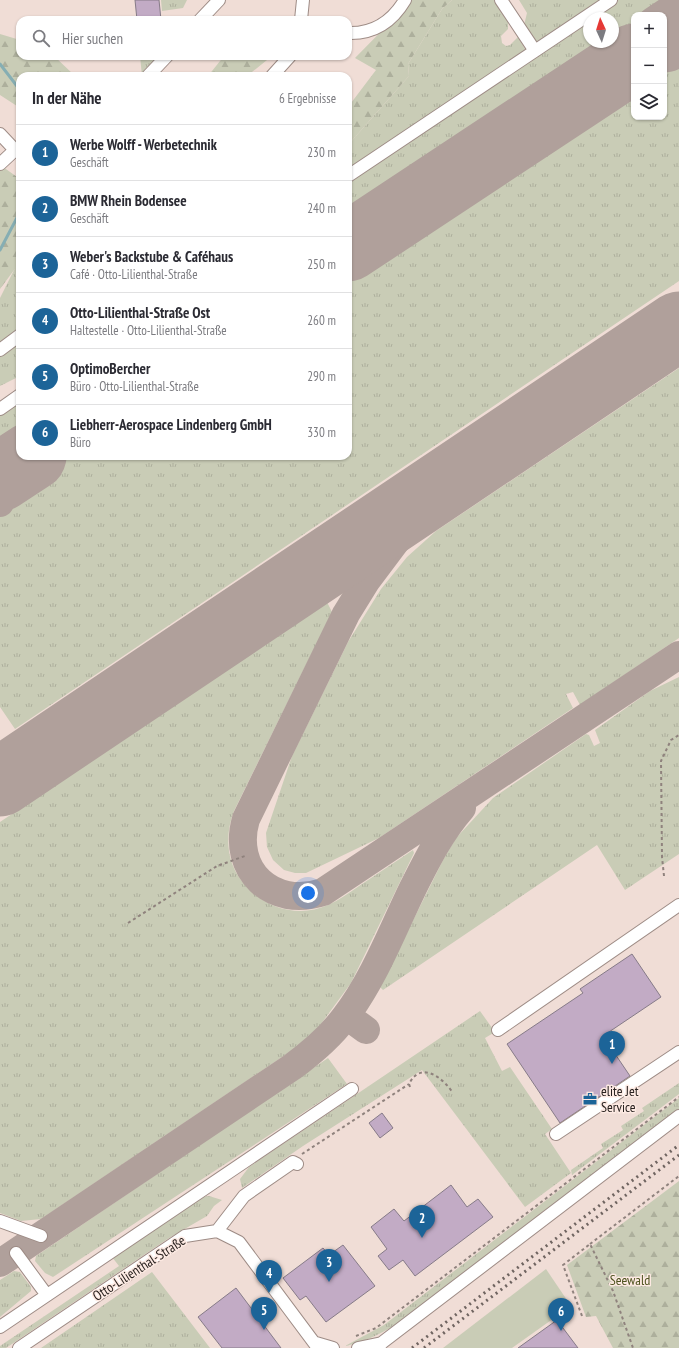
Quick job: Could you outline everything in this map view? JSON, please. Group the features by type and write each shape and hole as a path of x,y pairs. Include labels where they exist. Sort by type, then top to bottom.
{"street":[{"path":"204,16 219,0"},
{"path":"301,16 303,0"},
{"path":"352,33 359,34 374,30 386,23 398,11 405,0"},
{"path":"501,0 535,51"},
{"path":"352,173 611,0"},
{"path":"152,72 163,60"},
{"path":"276,72 286,60"},
{"path":"0,134 15,150 0,164"},
{"path":"0,350 16,338"},
{"path":"0,409 16,398"},
{"path":"498,1030 679,905"},
{"path":"556,1134 679,1052"},
{"path":"0,1327 46,1294 352,1089"},
{"path":"356,1343 378,1345 679,1116"},
{"path":"295,1163 244,1196 217,1231 239,1242 317,1346 331,1348"},
{"path":"0,1222 40,1236"},
{"name":"Otto-Lilienthal-Straße","path":"19,1348 185,1236 217,1231"},
{"path":"16,1253 46,1294"}],"path":[{"path":"664,876 662,857 660,761 671,740 679,735"},
{"path":"128,923 217,866 245,856"},
{"path":"295,1163 307,1149 409,1084 412,1078 419,1074 433,1073 445,1081 453,1092"},
{"path":"356,1343 679,1097"},
{"path":"582,1316 563,1265 679,1176"},
{"path":"590,1244 613,1292 633,1348"}],"green space":[{"path":"161,0 187,0 183,8 162,11"},
{"path":"412,0 452,0 442,9 408,64 409,76 352,140 352,102 376,70 355,58"},
{"path":"452,0 494,0 508,21 508,29 501,36 502,43 506,46 510,45 518,37 525,49 525,53 352,168 352,140 409,76 408,64 442,9"},
{"path":"519,0 602,0 539,42 533,40 524,25 527,13"},
{"path":"615,0 679,0 679,281 15,729 0,707 0,413 16,403 16,460 352,460 352,176 583,21 583,48 619,48 619,12 597,12"},
{"path":"0,34 16,39 16,60 58,60 71,72 16,72 16,105 0,95"},
{"path":"140,60 159,60 148,72 142,72"},
{"path":"221,60 267,60 252,72 211,72"},
{"path":"3,167 16,176 16,267 0,289 0,170"},
{"path":"16,266 16,333 0,344 0,298"},
{"path":"16,341 16,378 0,386 0,354"},
{"path":"679,368 679,638 580,705 573,692 566,694 573,708 379,838 306,873 295,873 284,870 273,860 267,847 266,833 292,756 348,642 381,589 407,557 436,531"},
{"path":"327,602 332,612 234,811 229,829 228,847 232,864 236,872 249,889 259,897 280,908 304,911 316,909 336,901 413,850 414,853 351,983 318,1028 294,1049 41,1219 21,1221 0,1213 0,822"},
{"path":"679,677 679,854 625,890 597,845 383,990 380,987 443,860 456,838 493,798 586,734 589,735 594,746 600,743 595,730 650,691"},
{"path":"480,1011 495,1032 485,1038 502,1071 510,1067 552,1129 545,1134 571,1173 525,1207 422,1070 303,1146 242,1188 240,1179 249,1167"},
{"path":"328,1058 347,1084 53,1277 45,1273 35,1261 36,1256"},
{"path":"679,1083 679,1094 572,1175 571,1170 603,1148 601,1144 623,1130 621,1126 644,1111 642,1108"},
{"path":"679,1098 679,1111 428,1303 378,1335 345,1346 384,1325"},
{"name":"Seewald","path":"679,1181 679,1348 613,1348 596,1316 586,1317 567,1265"},
{"path":"209,1196 222,1200 214,1206 207,1216 169,1238 6,1348 0,1348 0,1346 119,1266 112,1257 202,1197"},
{"path":"546,1269 571,1306 512,1348 443,1348"},
{"path":"14,1271 20,1272 31,1287 31,1291 0,1317 0,1280"},
{"path":"152,1272 210,1348 41,1348"}],"building":[{"path":"135,0 159,0 161,16 137,16"},
{"path":"632,954 661,997 603,1036 630,1076 560,1123 507,1044 583,993 580,989"},
{"path":"382,1113 393,1128 380,1138 369,1123"},
{"path":"451,1185 467,1207 478,1199 493,1217 415,1276 403,1260 389,1270 378,1256 387,1249 371,1227 394,1209 404,1221"},
{"path":"343,1245 375,1286 326,1322 306,1296 300,1300 283,1278 323,1248 329,1255"},
{"path":"236,1288 281,1348 222,1348 198,1317"},
{"path":"557,1320 578,1348 518,1348"}],"waterway":[{"path":"0,64 16,85"},
{"path":"0,250 16,220"}],"taxiway":[{"path":"481,459 444,490 420,513 400,536 367,580 346,614 246,819 243,837 245,854 250,869 260,881 272,890 287,895 304,896 323,892 679,655"},
{"path":"0,503 13,468"},
{"path":"0,1263 292,1067 327,1038 345,1017 365,987 429,857 447,827 462,808"},
{"path":"344,1019 351,1019 366,1030"}],"runway":[{"path":"667,36 679,28"},
{"path":"352,244 631,60"},
{"path":"0,782 679,326"},
{"path":"0,477 26,460"}],"railway":[{"path":"412,1348 679,1145"},
{"path":"424,1348 679,1155"}],"place":[{"name":"Werbe Wolff - Werbetechnik","path":"612,1064"},
{"name":"elite Jet Service","path":"590,1099"},
{"name":"BMW Rhein Bodensee","path":"422,1238"},
{"name":"Weber's Backstube & Caféhaus","path":"329,1282"},
{"name":"Otto-Lilienthal-Straße Ost","path":"269,1293"},
{"name":"OptimoBercher","path":"264,1330"},
{"name":"Liebherr-Aerospace Lindenberg GmbH","path":"561,1331"}]}
